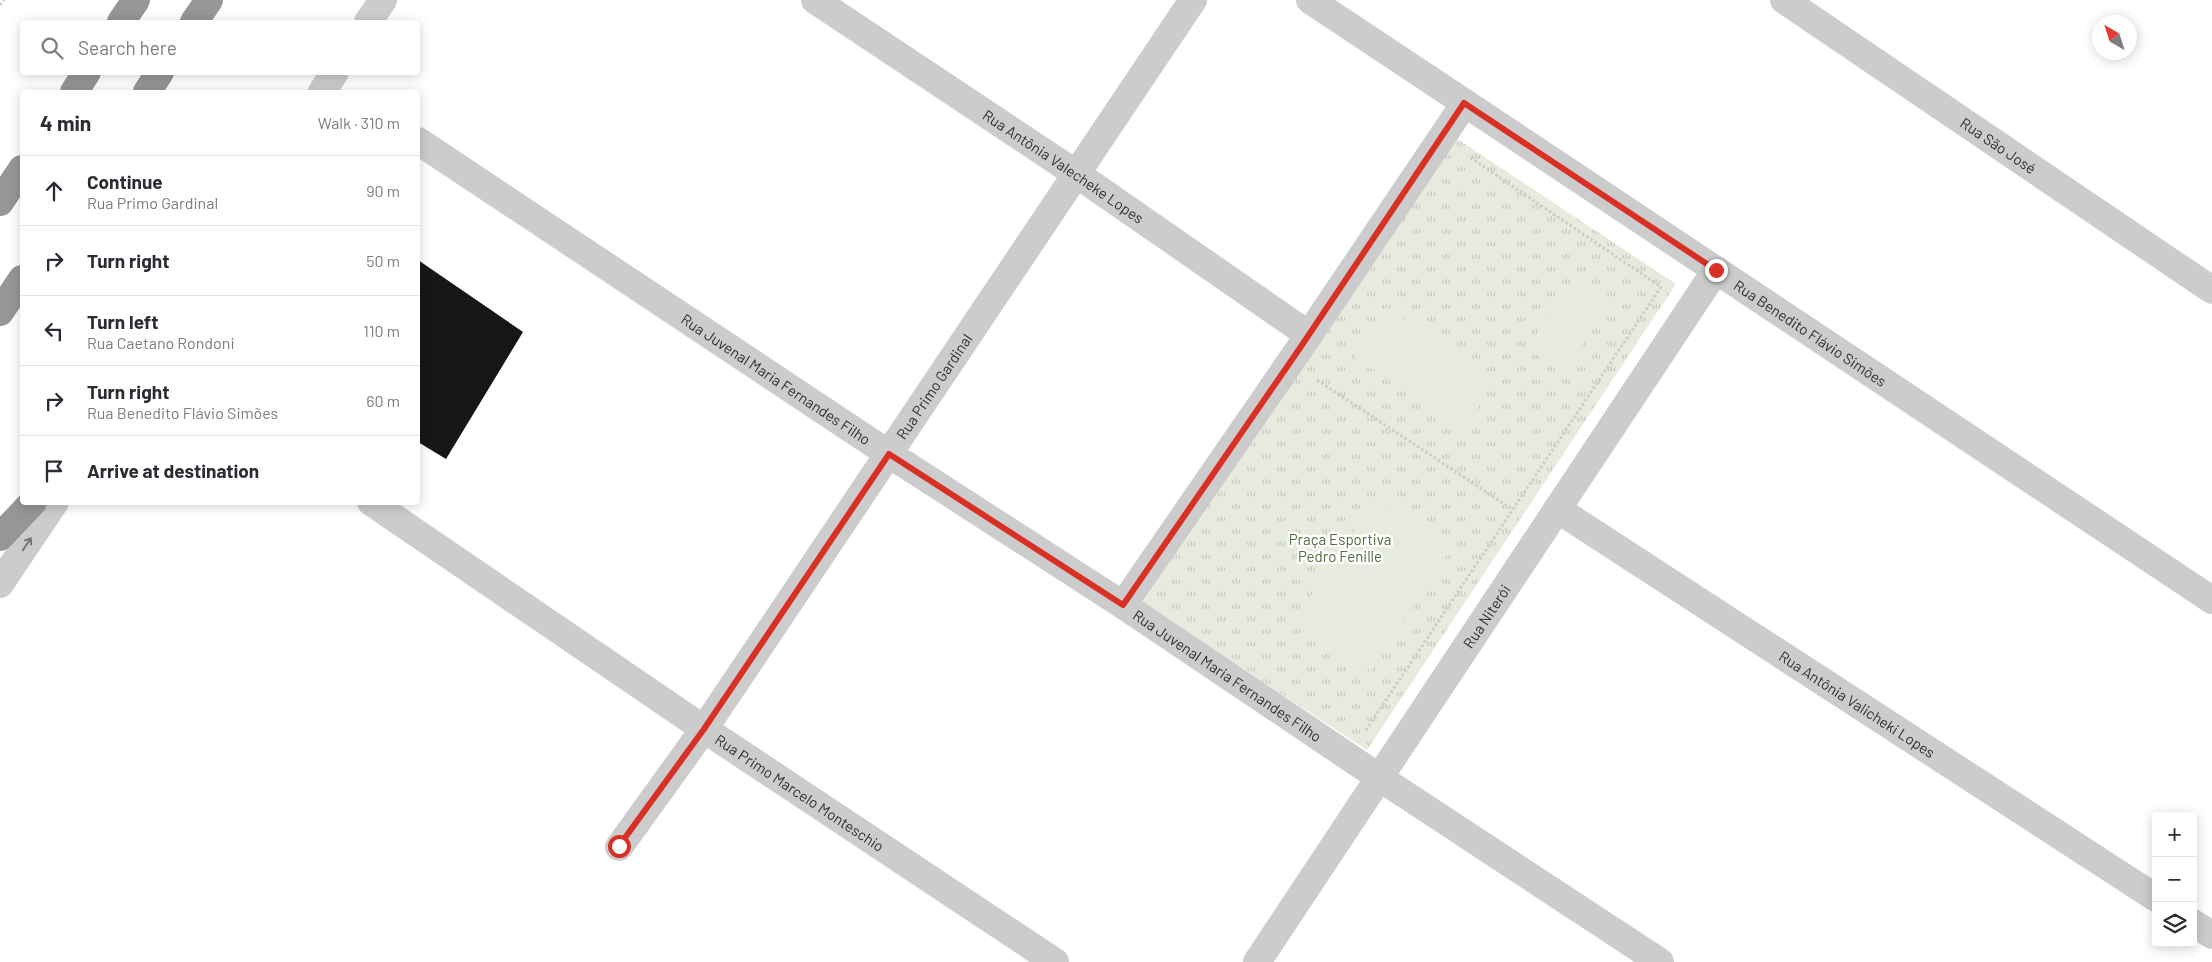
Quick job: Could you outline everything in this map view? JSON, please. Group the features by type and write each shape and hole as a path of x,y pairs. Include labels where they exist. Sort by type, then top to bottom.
{"highway":[{"path":"122,20 136,0"},
{"path":"195,20 209,0"},
{"path":"75,90 85,75"},
{"path":"148,90 158,75"},
{"path":"0,202 20,172"},
{"path":"0,312 20,282"},
{"path":"0,537 30,505"}],"street":[{"path":"369,20 383,0"},
{"name":"Rua Antônia Valecheke Lopes","path":"816,0 1078,175 1309,335"},
{"name":"Rua Primo Gardinal","path":"619,846 704,729 1194,0"},
{"name":"Rua Benedito Flávio Simões","path":"1310,0 2212,600"},
{"name":"Rua São José","path":"1784,0 2212,290"},
{"path":"1123,605 1309,335 1464,103"},
{"name":"Rua Juvenal Maria Fernandes Filho","path":"420,142 889,454 1123,605 1380,778 1660,962"},
{"name":"Rua Niterói","path":"1257,962 1716,270"},
{"path":"0,584 53,505"},
{"name":"Rua Primo Marcelo Monteschio","path":"375,505 704,729 1055,962"},
{"name":"Rua Antônia Valicheki Lopes","path":"1557,509 2152,895"},
{"path":"2197,926 2212,935"}],"path":[{"path":"0,5 4,0"},
{"path":"1363,735 1661,287 1466,155"},
{"path":"1310,375 1512,509"}],"green space":[{"name":"Praça Esportiva Pedro Fenille","path":"1453,136 1676,284 1367,750 1142,603"},
{"path":"1577,275 1613,299 1564,373 1527,349"},
{"path":"1386,307 1496,378 1464,428 1354,357"},
{"path":"1376,497 1452,547 1371,671 1294,621"}],"building":[{"path":"420,261 523,332 446,459 420,443"}],"route":[{"path":"619,846 704,729 889,454 1123,605 1302,345 1464,103 1716,270"}]}
